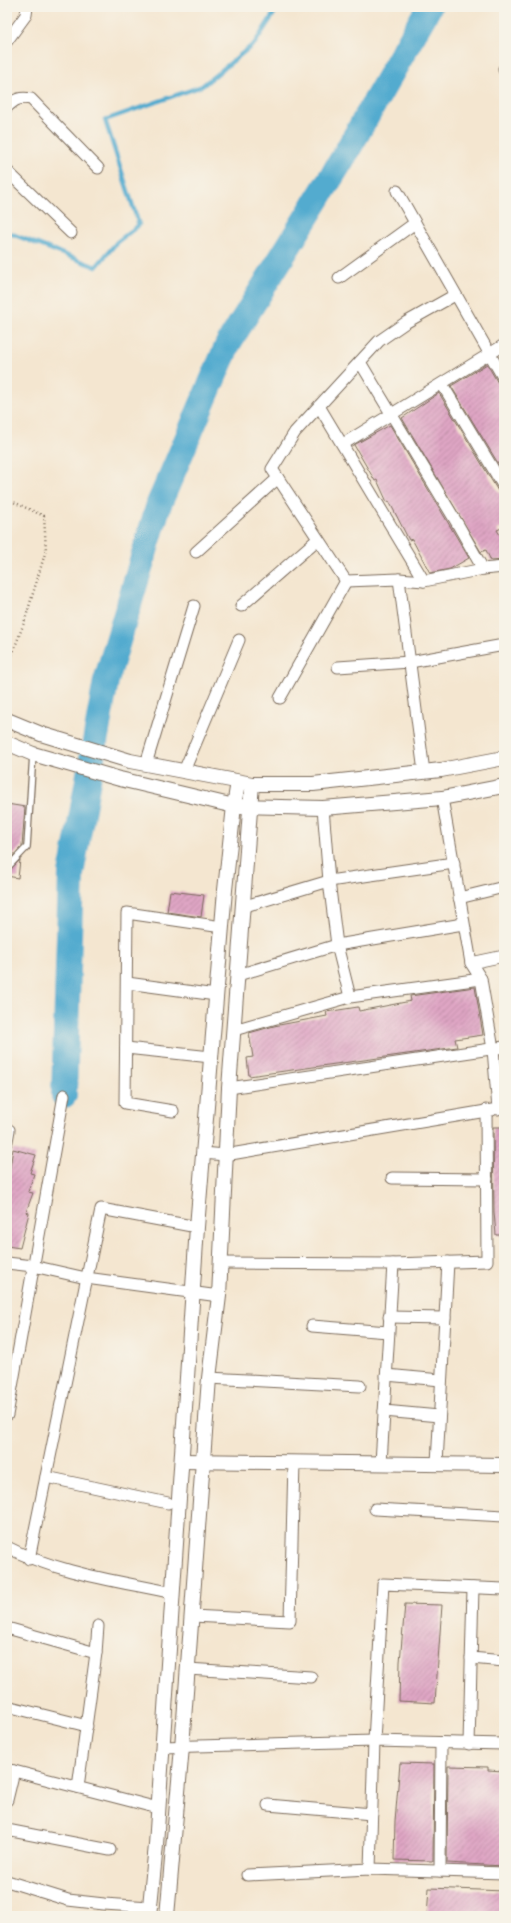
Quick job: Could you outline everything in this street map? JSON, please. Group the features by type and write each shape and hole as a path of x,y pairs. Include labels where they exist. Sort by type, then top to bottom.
{"street":[{"path":"7,41 26,15 27,7"},
{"path":"7,107 13,101 21,97 31,99 98,168"},
{"path":"7,171 71,233"},
{"path":"397,191 489,356 504,379"},
{"path":"339,278 415,223"},
{"path":"346,581 272,469 295,432 379,341 455,295"},
{"path":"343,444 489,356 504,345"},
{"path":"360,362 483,569"},
{"path":"442,384 504,486"},
{"path":"319,406 424,581"},
{"path":"196,552 278,478"},
{"path":"240,606 318,538"},
{"path":"346,581 424,581 483,569 504,568"},
{"path":"399,580 424,772"},
{"path":"280,698 346,581"},
{"path":"146,764 194,606"},
{"path":"184,771 239,640"},
{"path":"338,666 410,662 504,646"},
{"path":"7,720 41,734 130,761 245,783 313,784 424,772 504,758"},
{"path":"7,743 33,754 64,761 120,779 234,806 323,808 442,798 504,786"},
{"path":"7,1881 68,1900 104,1904 150,1912 197,1227 216,995 234,806 245,783"},
{"path":"167,1916 182,1747 209,1378 219,1296 229,1088 250,806 245,783"},
{"path":"203,1153 225,1155 351,1135 486,1110 501,1109 499,1048 481,979 471,963 442,798"},
{"path":"323,808 329,881 337,945 350,997"},
{"path":"242,907 329,881 454,863"},
{"path":"459,898 504,887"},
{"path":"173,1111 126,1103 127,914 222,927"},
{"path":"238,975 337,945 463,924"},
{"path":"471,963 504,956"},
{"path":"234,1030 350,997 481,979"},
{"path":"127,983 216,995"},
{"path":"126,1048 211,1057"},
{"path":"229,1088 499,1048"},
{"path":"7,1416 64,1095"},
{"path":"221,1263 393,1264 487,1261 486,1110"},
{"path":"7,1129 9,1130 7,1141"},
{"path":"392,1178 487,1179"},
{"path":"29,1558 101,1209 197,1227"},
{"path":"437,1463 448,1262"},
{"path":"7,1263 34,1266 86,1278 219,1296"},
{"path":"381,1463 393,1264"},
{"path":"389,1316 445,1318"},
{"path":"312,1326 388,1332"},
{"path":"386,1375 442,1380"},
{"path":"209,1378 360,1386"},
{"path":"384,1411 439,1416"},
{"path":"182,1461 504,1465"},
{"path":"192,1616 290,1621 294,1462"},
{"path":"46,1477 168,1503"},
{"path":"375,1509 504,1516"},
{"path":"7,1547 29,1558 95,1576 173,1593"},
{"path":"370,1869 374,1742 383,1584 504,1589"},
{"path":"469,1744 473,1588"},
{"path":"78,1787 87,1726 98,1626"},
{"path":"7,1628 96,1653"},
{"path":"471,1658 504,1661"},
{"path":"188,1669 311,1677"},
{"path":"7,1706 87,1726"},
{"path":"162,1747 374,1742 504,1744"},
{"path":"440,1871 441,1743"},
{"path":"7,1800 10,1771 158,1808"},
{"path":"268,1805 372,1814"},
{"path":"7,1830 110,1850"},
{"path":"247,1875 370,1869 504,1873"}],"lane":[{"path":"7,868 27,847 33,754"}],"path":[{"path":"7,499 44,516 46,550 25,620 7,668"}],"building":[{"path":"487,364 498,383 504,386 504,473 451,386"},
{"path":"439,393 498,491 504,494 504,527 497,530 504,542 504,560 491,561 486,550 481,552 402,418"},
{"path":"390,425 469,558 450,569 430,573 412,539 409,540 389,501 387,502 377,480 375,481 354,445"},
{"path":"7,804 25,807 22,846 7,862"},
{"path":"20,860 18,878 7,876 7,872"},
{"path":"170,891 204,895 201,917 167,912"},
{"path":"475,987 483,1035 455,1039 457,1047 249,1076 247,1058 253,1057 249,1033 274,1026 327,1016 326,1012 358,1007 359,1011 411,1001 410,996"},
{"path":"493,1127 504,1127 504,1235 496,1235 494,1212"},
{"path":"13,1149 36,1155 30,1173 34,1174 28,1192 33,1193 26,1212 29,1213 20,1248 7,1246 7,1185"},
{"path":"405,1604 442,1605 435,1703 399,1701 400,1662"},
{"path":"400,1763 434,1764 433,1861 394,1860 395,1821"},
{"path":"448,1766 488,1767 488,1770 504,1771 504,1866 447,1863"},
{"path":"429,1888 504,1891 504,1916 427,1916"}],"waterway":[{"path":"7,232 96,267 117,242 139,225 105,120 202,86 255,43 278,7"},
{"path":"64,1095 71,874 106,681 159,504 228,344 343,158 429,7"}]}
